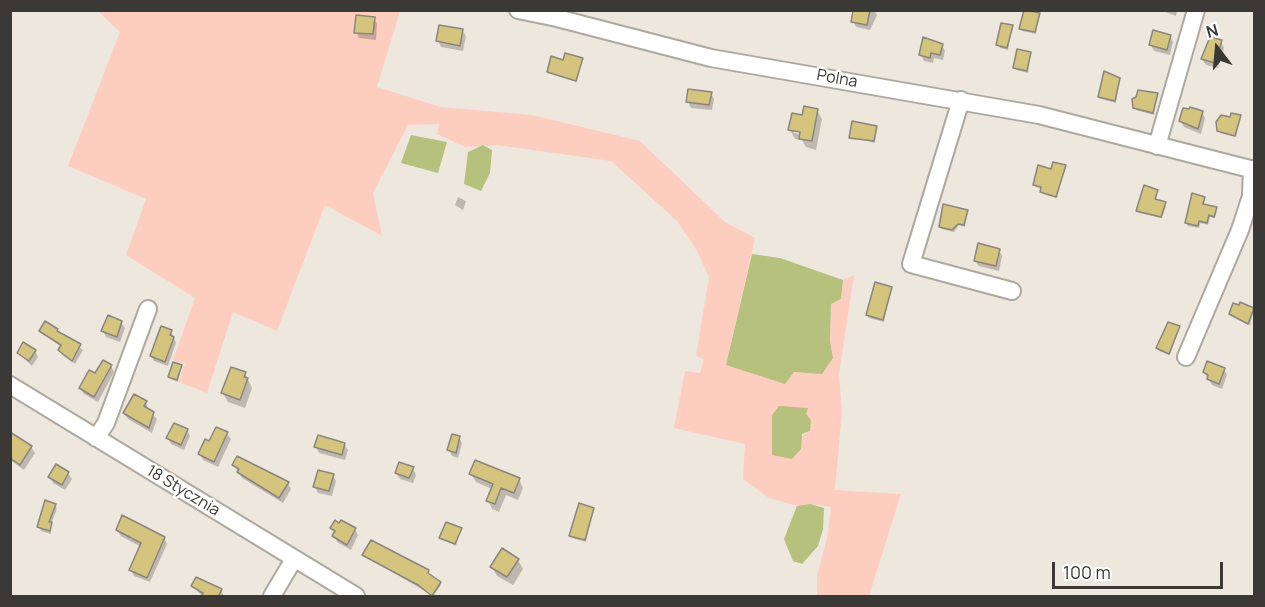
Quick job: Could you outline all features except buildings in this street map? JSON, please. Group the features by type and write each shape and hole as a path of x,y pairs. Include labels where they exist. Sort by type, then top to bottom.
{"street":[{"name":"Polna","path":"518,10 554,14 711,58 1039,115 1253,169 1251,196 1240,230 1186,357"},
{"path":"1157,146 1196,10"},
{"path":"961,100 911,264 1012,291"},
{"path":"96,438 105,423 148,309"},
{"name":"18 Stycznia","path":"10,385 356,597"},
{"path":"272,597 294,559"}],"shaded area":[{"path":"98,11 400,11 377,87 441,107 532,115 640,141 725,222 755,238 726,365 794,372 833,358 830,341 831,304 841,299 843,280 854,275 839,374 842,413 835,490 901,494 869,596 817,596 817,576 827,538 831,507 810,504 797,506 769,498 743,479 745,444 674,428 685,371 700,373 704,359 696,356 709,277 697,251 677,221 611,161 497,145 465,147 437,134 439,124 408,125 373,193 382,236 325,205 277,331 233,312 207,393 179,382 185,364 173,360 195,298 126,255 146,199 68,166 120,32","holes":["772,415 810,431 772,455"]},
{"path":"411,135 447,142 438,173 401,163"},
{"path":"483,145 492,150 490,173 481,191 464,184 468,152"},
{"path":"752,254 780,258 843,280 841,299 831,304 830,341 833,358 822,374 794,372 785,384 726,365"},
{"path":"779,406 808,408 806,414 811,420 810,431 802,434 801,449 792,459 772,455 772,415"},
{"path":"810,504 824,508 823,529 818,546 802,564 793,561 784,539 797,506"}]}
